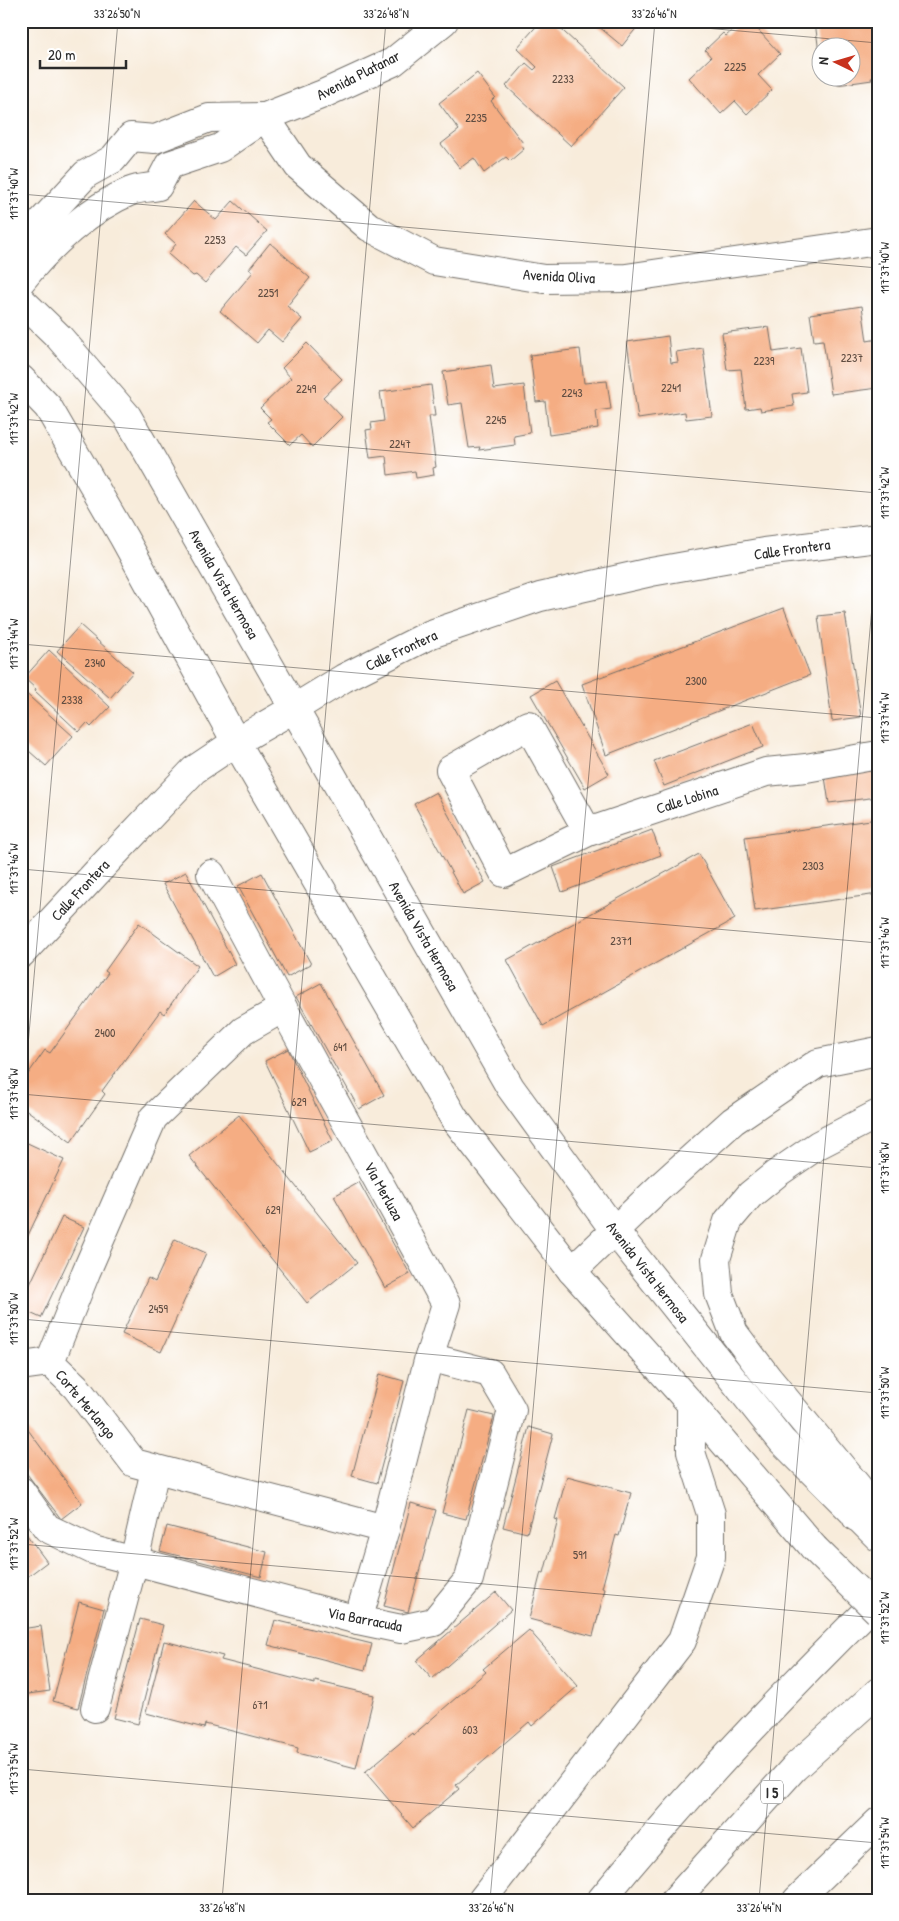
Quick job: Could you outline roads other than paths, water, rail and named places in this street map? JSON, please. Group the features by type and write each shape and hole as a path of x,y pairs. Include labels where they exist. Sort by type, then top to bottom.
{"main road":[{"name":"Avenida Platanar","path":"169,165 220,148 265,117 323,94 393,62 444,21"},
{"name":"Avenida Platanar","path":"21,244 86,174 113,160 130,137 156,139 209,118 265,117"},
{"name":"Avenida Oliva","path":"265,117 298,166 312,178 370,227 434,261 544,279 626,278 878,241"},
{"path":"21,281 33,266 66,233 110,201 133,190 158,186 169,165 156,139"},
{"path":"113,160 133,190"},
{"name":"Avenida Vista Hermosa","path":"21,300 59,337 127,416 296,708 510,1087 614,1230 782,1441 878,1537"},
{"path":"21,379 48,406 124,538 236,742 454,1118 572,1270 691,1404 814,1548 878,1611"},
{"name":"Calle Frontera","path":"21,954 194,770 236,742 344,678 432,634 540,598 652,572 764,552 878,538"},
{"name":"Calle Lobina","path":"588,832 528,725 450,770 504,873 588,832 766,772 806,768 878,755"},
{"name":"Via Merluza","path":"212,874 283,1008 446,1304 429,1357 385,1529"},
{"name":"Corte Merlango","path":"283,1008 243,1032 153,1118 86,1272 50,1362 76,1388 134,1463 385,1529"},
{"path":"572,1270 733,1121 818,1063 878,1051"},
{"path":"856,1517 863,1502 858,1487 767,1377 734,1333 719,1294 716,1259 728,1221 750,1195 776,1174 818,1145 878,1114"},
{"name":"Via Barracuda","path":"21,1491 47,1528 93,1550 358,1620 401,1629 434,1622 469,1579 512,1410 490,1373 429,1357"},
{"path":"21,1366 50,1362"},
{"path":"482,1900 682,1641 711,1557 711,1514 691,1452 691,1404"},
{"path":"95,1708 134,1561 155,1470"},
{"path":"358,1620 385,1529"},
{"path":"601,1900 665,1822 822,1655 878,1600"},
{"name":"I 5","path":"675,1900 794,1768 878,1692"},
{"path":"797,1900 878,1822"}]}
